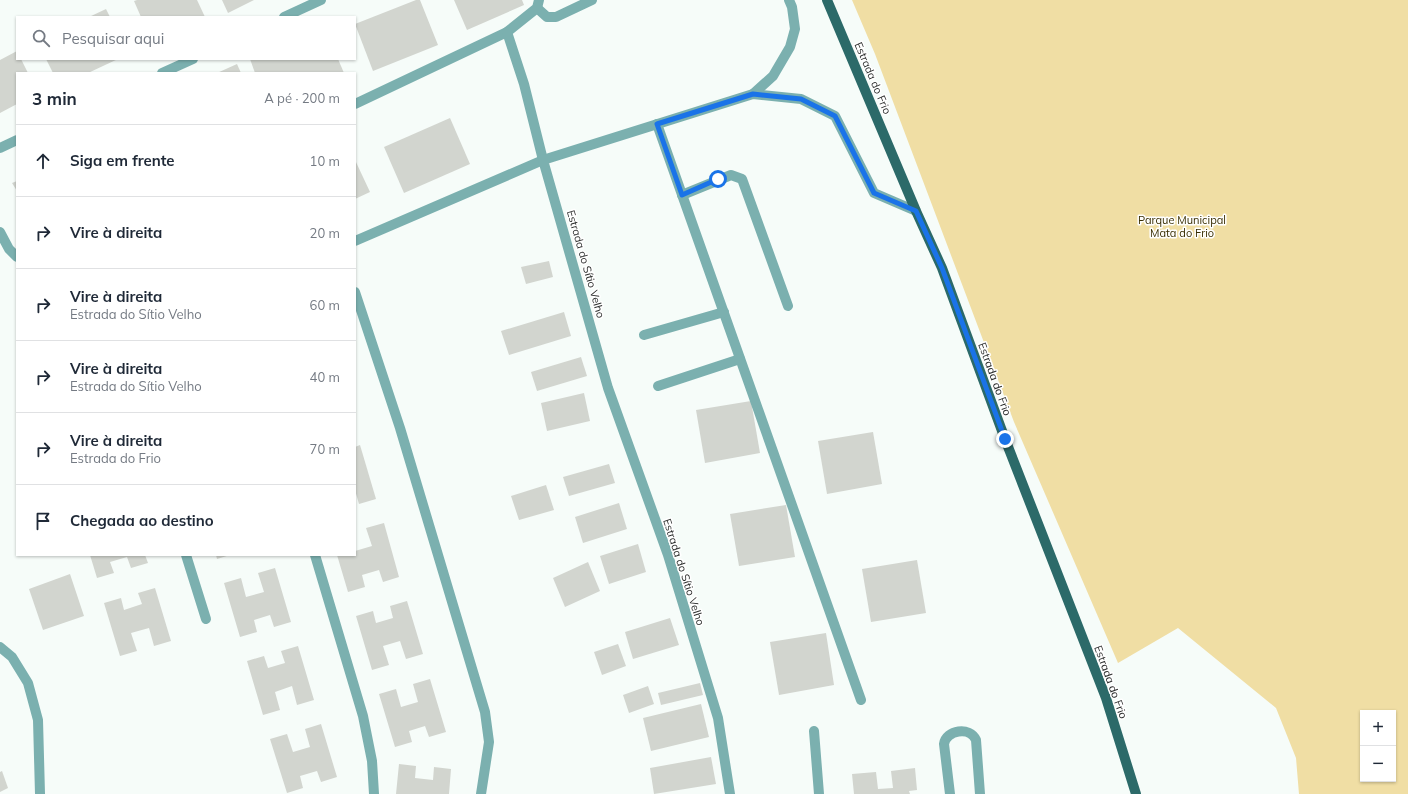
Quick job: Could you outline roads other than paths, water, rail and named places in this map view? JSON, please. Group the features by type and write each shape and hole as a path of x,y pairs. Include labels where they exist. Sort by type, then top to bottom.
{"main road":[{"name":"Estrada do Frio","path":"827,0 916,211 942,268 1005,439 1106,698 1136,794"}],"street":[{"path":"286,16 321,0"},
{"path":"356,104 507,32 538,4 547,17 556,17 592,0"},
{"path":"753,94 773,76 790,47 795,29 792,7 789,0"},
{"name":"Estrada do Sítio Velho","path":"507,32 524,84 543,160 608,388 668,555 718,718 730,794"},
{"path":"164,72 191,60"},
{"path":"356,242 543,160 753,94 801,99 835,116 874,193 916,211"},
{"path":"657,124 861,700"},
{"path":"0,148 16,140"},
{"path":"682,195 731,175 742,179 788,306"},
{"path":"0,232 9,249 16,256"},
{"path":"356,295 400,428 485,712 489,742 481,794"},
{"path":"644,335 724,312"},
{"path":"658,386 740,359"},
{"path":"186,556 206,619"},
{"path":"315,556 363,716 372,761 374,794"},
{"path":"0,647 12,657 28,683 38,720 40,794"},
{"path":"814,731 819,794"},
{"path":"950,794 944,744 948,735 964,731 974,735 976,740 980,794"}],"park label":[{"name":"Parque Municipal Mata do Frio","path":"1182,226"}]}
